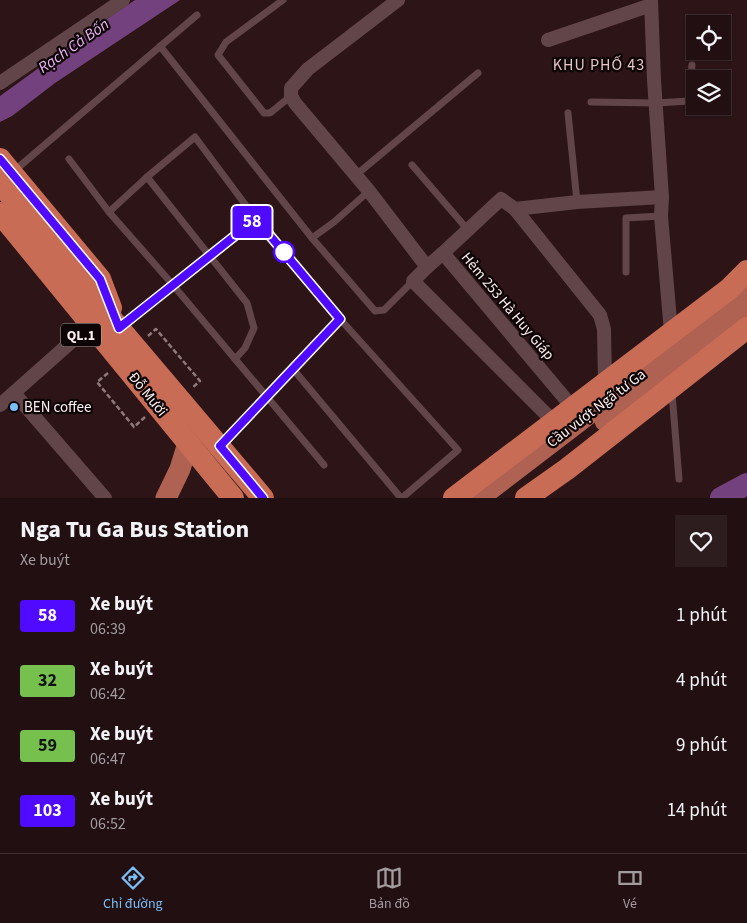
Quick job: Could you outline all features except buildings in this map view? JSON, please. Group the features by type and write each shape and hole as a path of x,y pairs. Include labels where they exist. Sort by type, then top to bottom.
{"highway":[{"name":"Đỗ Mười","path":"4,172 100,279 99,338 111,370 146,409 172,423"},
{"name":"Đỗ Mười","path":"0,213 99,338 172,423"},
{"name":"Đỗ Mười","path":"0,236 99,338 136,347 263,498"},
{"path":"454,498 729,289 747,271"},
{"path":"526,498 567,469 747,328"},
{"name":"QL.1","path":"172,423 233,498"}],"main road":[{"path":"717,326 747,290"},
{"path":"717,326 747,311"},
{"name":"Cầu vượt Ngã tư Ga","path":"479,498 717,326"},
{"name":"Cầu vượt Ngã tư Ga","path":"503,498 717,326"},
{"path":"166,498 180,469 188,443"}],"street":[{"path":"0,83 123,0"},
{"path":"398,0 308,69 291,88 291,96 369,191 427,266"},
{"path":"548,40 651,2 662,197 661,216 671,332"},
{"path":"515,209 576,202 662,197"},
{"name":"Hẻm 253 Hà Huy Giáp","path":"515,209 501,199 443,254 573,408"},
{"path":"515,209 600,315 604,329 605,383"},
{"path":"443,254 412,281 554,422"},
{"path":"0,405 14,393 99,338"},
{"path":"14,393 106,498"}],"lane":[{"path":"283,0 226,42 218,55 264,113 270,113 291,96"},
{"path":"4,172 197,15"},
{"path":"160,46 312,238 375,311 384,310 412,281"},
{"path":"591,102 656,103 689,101 692,65"},
{"path":"356,175 478,73"},
{"path":"568,113 576,202"},
{"path":"109,212 195,137 256,219 340,319 458,450 402,498 293,369"},
{"path":"70,160 109,212 324,465"},
{"path":"412,165 468,230"},
{"path":"148,177 247,303 254,328 245,348 235,359"},
{"path":"312,238 334,222 369,191"},
{"path":"626,272 626,218 661,216"},
{"path":"99,338 173,285 256,219"},
{"path":"220,446 340,319"},
{"path":"671,388 679,479"}],"path":[{"path":"136,347 156,329 200,381 179,398"},
{"path":"111,370 97,382 134,427 150,412"}],"water":[{"name":"Rạch Cả Bốn","path":"135,0 180,0 55,83 12,116 0,122 0,96"}],"waterway":[{"path":"721,498 747,484"}],"bus line":[{"name":"58","path":"0,159 100,279 119,328 256,219 340,319 220,446 263,498"}],"place":[{"name":"BEN coffee","path":"14,407"}],"district":[{"name":"KHU PHỐ 43","path":"599,64"}]}
